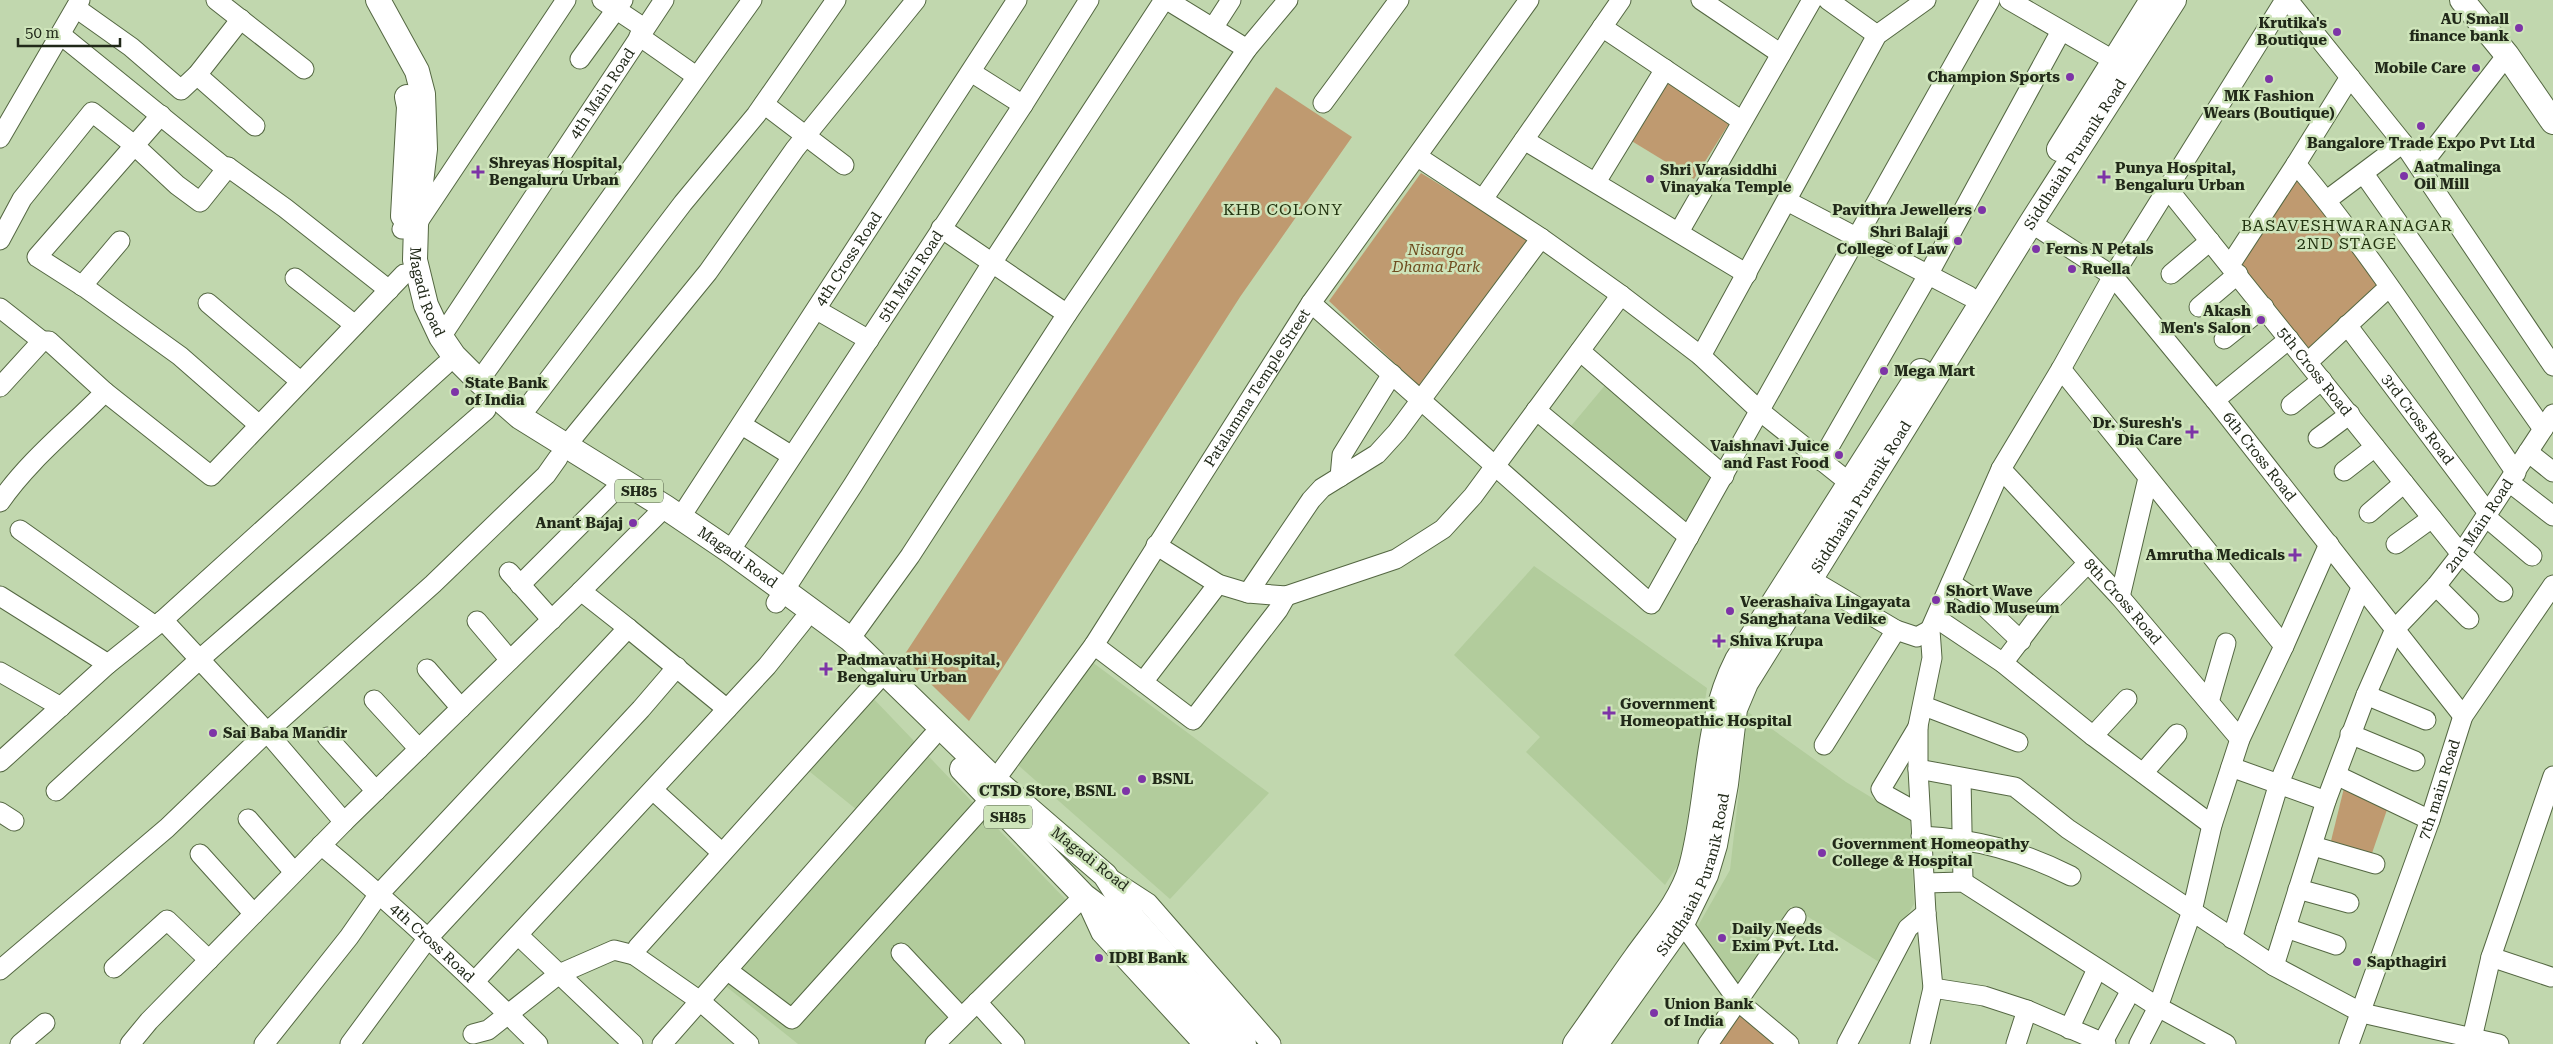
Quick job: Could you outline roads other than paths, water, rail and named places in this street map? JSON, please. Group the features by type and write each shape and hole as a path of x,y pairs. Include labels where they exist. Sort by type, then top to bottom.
{"main road":[{"name":"Magadi Road","path":"364,0 404,81 409,107 409,227 426,305 441,336 454,356 479,381 562,452 615,490 668,516 780,597 850,639 992,789 1084,896"},
{"name":"Magadi Road","path":"378,0 417,71 423,94 425,149 396,282 412,306 425,336 445,366 486,410 510,429 562,452 730,551 803,621 876,682 932,737 992,789 1105,876"},
{"name":"Siddhaiah Puranik Road","path":"1575,1044 1677,915 1706,875 1715,845 1735,709 1746,683 1810,579 1856,489 1969,296 2113,60 2152,0"},
{"name":"Siddhaiah Puranik Road","path":"1596,1044 1677,915 1691,867 1704,799 1716,712 1726,680 1737,660 1856,489 2031,223 2174,0"},
{"path":"2462,0 2506,55 2553,122"},
{"name":"SH85","path":"1105,876 1132,917 1244,1044"},
{"name":"SH85","path":"1084,896 1112,917 1221,1044"}],"street":[{"path":"216,0 304,69"},
{"path":"409,227 566,0"},
{"name":"4th Main Road","path":"441,336 550,175 664,0"},
{"path":"479,381 752,0"},
{"path":"520,417 683,203 764,104 836,0"},
{"path":"0,970 166,828 267,732 433,584 546,476 562,452 708,272 806,136 916,0"},
{"name":"4th Cross Road","path":"130,1044 208,960 344,822 581,591 668,516 742,425 1017,0"},
{"name":"5th Main Road","path":"730,551 941,228 1024,106 1089,0"},
{"path":"780,597 854,485 992,263 1166,0 1247,50"},
{"path":"1212,28 1231,0"},
{"path":"850,639 910,556 1067,314 1247,50 1288,0"},
{"path":"1323,103 1399,0"},
{"name":"Patalamma Temple Street","path":"726,970 792,1019 992,789 1094,645 1311,302 1529,0"},
{"path":"1483,200 1621,0"},
{"path":"1701,0 1781,54"},
{"path":"1679,232 1812,0"},
{"path":"1828,0 1877,35"},
{"path":"1701,356 1877,35 1926,0"},
{"path":"1311,302 1651,604 1761,412 1990,0"},
{"path":"2009,0 2113,60"},
{"path":"1920,814 1884,794 1881,790 1918,726 1924,706 1932,658 1933,624 2001,469 2061,369 2113,276 2286,0 2403,143 2553,366"},
{"path":"580,58 614,3 642,32 696,76"},
{"path":"0,138 78,4 181,90 197,75 241,19"},
{"path":"1602,27 1742,121"},
{"path":"1820,461 1928,275 2061,31"},
{"path":"0,308 42,341 49,342 105,392 211,476 396,282 285,208 228,167 224,167 61,35"},
{"path":"2420,167 2506,55"},
{"path":"1596,182 1665,69"},
{"path":"971,72 1024,106"},
{"path":"197,75 255,126"},
{"path":"2199,307 2234,269 2350,77"},
{"path":"764,104 844,165"},
{"path":"0,240 22,199 92,112 134,145 177,185 200,202 228,167"},
{"path":"161,115 37,257 82,286 180,356 259,424"},
{"path":"1524,140 1747,274"},
{"path":"2327,200 2403,143"},
{"path":"1418,156 1541,238 1701,356 1761,412 1856,489"},
{"path":"2296,164 2327,200 2389,287 2512,478 2553,516"},
{"path":"2364,174 2548,422"},
{"name":"5th Cross Road","path":"2168,189 2461,554 2503,592"},
{"path":"1787,201 1969,296"},
{"name":"6th Cross Road","path":"2031,223 2113,276 2215,400 2463,716"},
{"path":"941,228 1067,314"},
{"path":"1248,592 1311,500 1322,488 1377,454 1397,432 1541,238"},
{"path":"82,286 120,241"},
{"path":"2171,274 2210,241"},
{"path":"295,278 355,325"},
{"path":"2308,362 2389,287"},
{"path":"1156,545 1218,584 1248,592 1286,596 1396,559 1443,530 1495,466 1621,296"},
{"path":"208,303 300,381"},
{"path":"2224,339 2264,307"},
{"path":"817,310 869,340"},
{"name":"3rd Cross Road","path":"2347,325 2487,515 2532,556"},
{"path":"2215,400 2289,339"},
{"path":"0,387 42,341"},
{"path":"1580,351 1724,476"},
{"path":"2,756 61,707 108,664 159,623 445,366"},
{"path":"2061,369 2284,646"},
{"path":"1340,477 1342,454 1392,374"},
{"path":"2291,405 2322,380"},
{"path":"0,502 7,477 105,392"},
{"path":"56,791 200,658 486,410"},
{"path":"1536,410 1689,537"},
{"path":"2318,438 2350,414"},
{"name":"2nd Main Road","path":"2274,966 2326,801 2350,734 2395,629 2436,586 2461,554 2548,422"},
{"path":"742,425 792,456"},
{"path":"2344,471 2375,447"},
{"path":"2528,452 2553,472"},
{"name":"8th Cross Road","path":"2001,469 2087,564 2120,597 2240,739"},
{"path":"2120,597 2148,478"},
{"path":"2369,513 2404,483"},
{"path":"552,620 515,578 615,490"},
{"path":"2396,544 2432,518"},
{"path":"20,530 159,623 200,658 267,732 344,822"},
{"path":"2139,1044 2158,1007 2192,911 2212,825 2240,739 2329,544"},
{"path":"2003,663 2048,605 2087,564"},
{"path":"1810,579 1896,630 1917,637 1933,624"},
{"path":"1951,583 1982,604 2021,641"},
{"path":"1143,682 1218,584"},
{"name":"7th main Road","path":"2349,1044 2362,1013 2430,820 2463,716 2553,585"},
{"path":"2436,586 2469,620"},
{"path":"2232,940 2279,783 2361,588"},
{"path":"581,591 677,667 726,709"},
{"path":"0,596 108,664"},
{"path":"1094,645 1193,720 1278,610 1286,596"},
{"path":"477,621 510,660"},
{"path":"475,981 767,666 803,621"},
{"path":"1933,624 2003,663 2093,736 2212,825"},
{"path":"264,1044 349,938 379,894 628,628"},
{"path":"1824,745 1896,630"},
{"path":"2209,702 2226,643"},
{"path":"350,1044 428,938 641,709 677,667"},
{"path":"427,669 461,708"},
{"path":"0,672 61,707"},
{"path":"634,955 638,947 721,852 876,682"},
{"path":"2366,695 2426,720"},
{"path":"2093,736 2126,699"},
{"path":"374,700 419,749"},
{"path":"1924,706 2018,742"},
{"path":"1918,726 1920,836 1932,988 1920,1044"},
{"path":"2143,773 2177,734"},
{"path":"2350,734 2415,761"},
{"path":"327,737 376,791"},
{"path":"662,1044 932,737"},
{"path":"2231,767 2326,801"},
{"path":"1918,769 2015,787 2068,829 2192,911 2232,940 2274,966 2362,1013 2499,1044"},
{"path":"2336,775 2430,820"},
{"path":"2472,1038 2491,957 2553,776"},
{"path":"1960,778 1963,882"},
{"path":"653,790 721,852"},
{"path":"248,819 294,872"},
{"path":"1920,836 1961,838 2035,858 2071,876"},
{"name":"4th Cross Road","path":"321,845 379,894 475,981 538,1044"},
{"path":"2312,846 2375,864"},
{"path":"200,854 254,914"},
{"name":"Magadi Road","path":"1105,876 1148,903 1271,1044"},
{"path":"1925,883 1963,882 2158,1007 2226,1044"},
{"path":"2298,889 2348,903"},
{"path":"935,1044 1084,896"},
{"name":"Magadi Road","path":"1084,896 1101,933 1203,1044"},
{"path":"1847,1044 1908,928 1926,913"},
{"path":"1677,915 1738,1002 1789,1044"},
{"path":"1708,1044 1796,917"},
{"path":"114,968 166,920 208,960"},
{"path":"2286,928 2336,945"},
{"path":"518,935 632,1044"},
{"path":"473,1034 488,1030 559,974 614,950 634,955 700,1001 749,1044"},
{"path":"901,953 961,1018"},
{"path":"2491,957 2552,975"},
{"path":"2069,1028 2097,969"},
{"path":"1932,988 1984,996 2027,1010 2104,1043 2131,990"},
{"path":"976,1002 1015,1044"},
{"path":"2016,1044 2027,1010"},
{"path":"20,1044 45,1023"}],"place":[{"name":"AU Small finance bank","path":"2519,28"},
{"name":"Krutika's Boutique","path":"2337,32"},
{"name":"Mobile Care","path":"2476,68"},
{"name":"Champion Sports","path":"2070,77"},
{"name":"MK Fashion Wears (Boutique)","path":"2269,79"},
{"name":"Bangalore Trade Expo Pvt Ltd","path":"2421,126"},
{"name":"Shreyas Hospital, Bengaluru Urban","path":"478,172"},
{"name":"Aatmalinga Oil Mill","path":"2404,176"},
{"name":"Punya Hospital, Bengaluru Urban","path":"2104,177"},
{"name":"Shri Varasiddhi Vinayaka Temple","path":"1650,179"},
{"name":"Pavithra Jewellers","path":"1982,210"},
{"name":"Shri Balaji College of Law","path":"1958,241"},
{"name":"Ferns N Petals","path":"2036,249"},
{"name":"Ruella","path":"2072,269"},
{"name":"Akash Men's Salon","path":"2261,320"},
{"name":"Mega Mart","path":"1884,371"},
{"name":"State Bank of India","path":"455,392"},
{"name":"Dr. Suresh's Dia Care","path":"2192,432"},
{"name":"Vaishnavi Juice and Fast Food","path":"1839,455"},
{"name":"Anant Bajaj","path":"633,523"},
{"name":"Amrutha Medicals","path":"2295,555"},
{"name":"Short Wave Radio Museum","path":"1936,600"},
{"name":"Veerashaiva Lingayata Sanghatana Vedike","path":"1730,611"},
{"name":"Shiva Krupa","path":"1719,641"},
{"name":"Padmavathi Hospital, Bengaluru Urban","path":"826,669"},
{"name":"Government Homeopathic Hospital","path":"1609,713"},
{"name":"Sai Baba Mandir","path":"213,733"},
{"name":"BSNL","path":"1142,779"},
{"name":"CTSD Store, BSNL","path":"1126,791"},
{"name":"Government Homeopathy College & Hospital","path":"1822,853"},
{"name":"Daily Needs Exim Pvt. Ltd.","path":"1722,938"},
{"name":"IDBI Bank","path":"1099,958"},
{"name":"Sapthagiri","path":"2357,962"},
{"name":"Union Bank of India","path":"1654,1013"}],"district":[{"name":"KHB COLONY","path":"1283,209"},
{"name":"BASAVESHWARANAGAR 2ND STAGE","path":"2347,234"}],"park label":[{"name":"Nisarga Dhama Park","path":"1436,258"}]}
